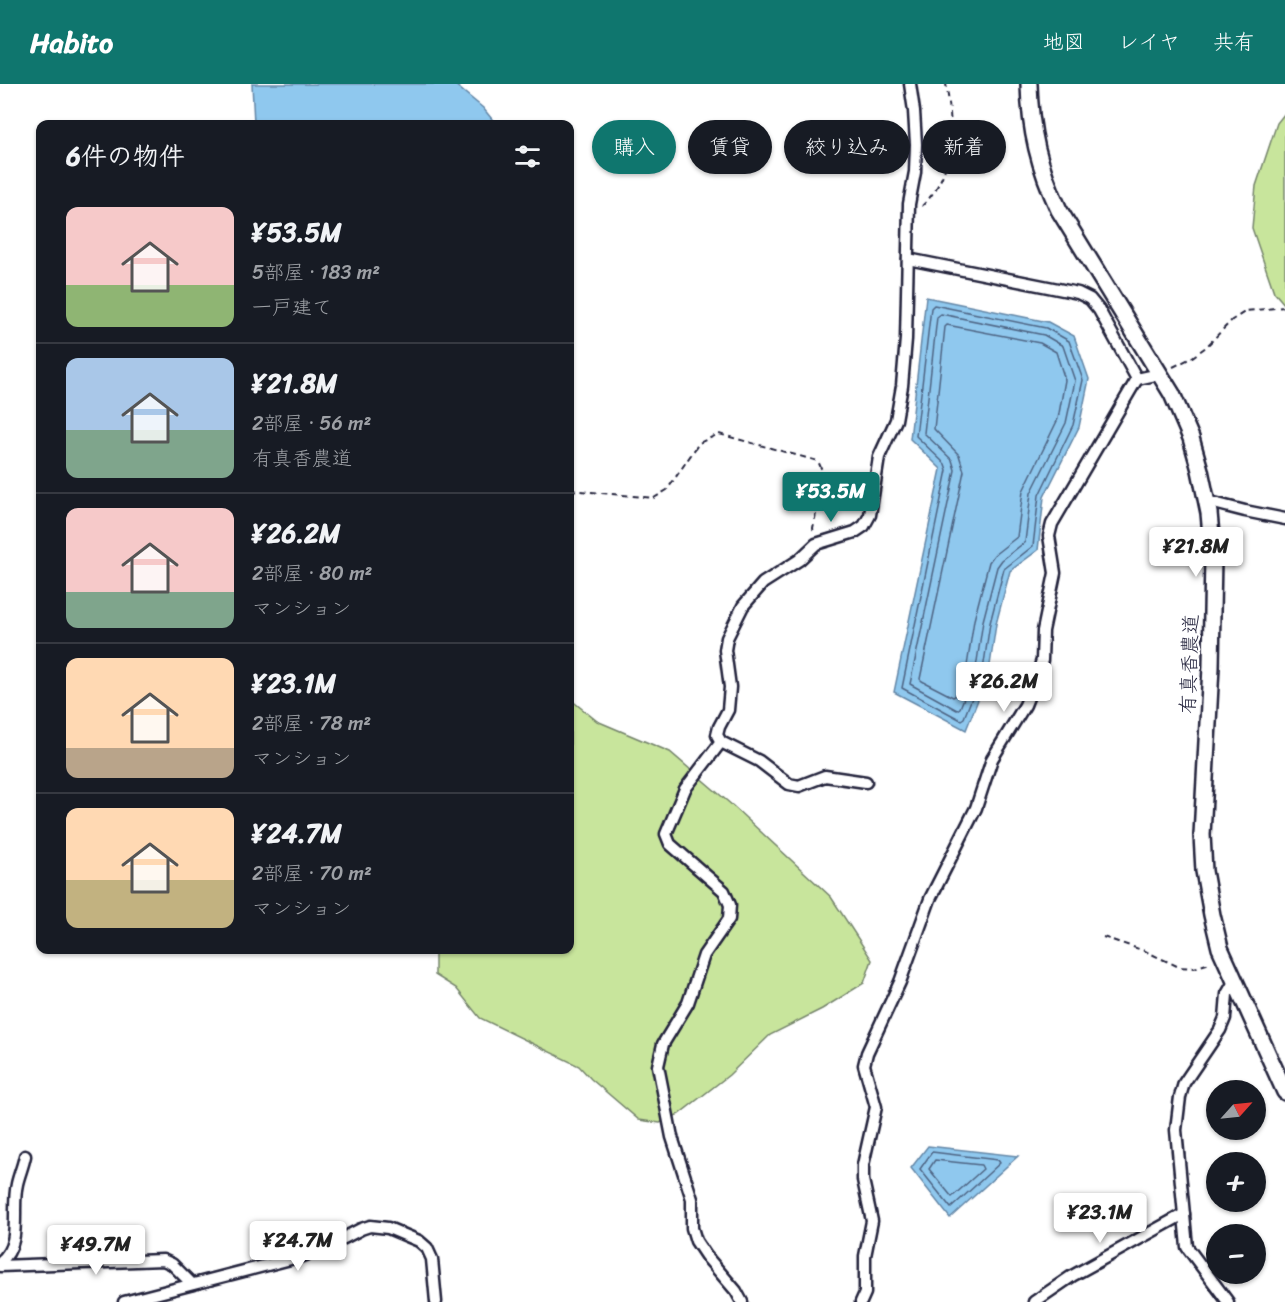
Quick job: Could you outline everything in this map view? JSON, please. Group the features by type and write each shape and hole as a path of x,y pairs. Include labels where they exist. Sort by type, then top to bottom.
{"street":[{"path":"866,782 825,776 799,786 789,784 759,761 721,742 717,735 728,710 730,687 725,650 727,638 752,593 763,583 799,560 816,544 855,532 864,526 870,515 879,457 896,420 902,386 906,339 909,219 916,144 910,84"},
{"name":"有真香農道","path":"1029,84 1033,134 1047,184 1059,210 1172,394 1191,438 1206,501 1213,557 1211,667 1202,835 1204,871 1212,915 1225,958 1285,1092"},
{"path":"908,259 1078,292 1090,299 1099,310 1137,379"},
{"path":"1113,336 1131,327"},
{"path":"861,1302 865,1293 865,1256 872,1221 862,1180 863,1165 876,1107 864,1065 867,1053 900,982 930,899 976,808 992,759 1025,705 1039,670 1042,660 1043,630 1055,573 1049,536 1052,524 1137,379 1160,374"},
{"path":"1206,501 1245,512 1285,519"},
{"path":"721,742 685,789 666,834 670,844 724,891 730,906 729,919 704,954 688,1003 663,1044 658,1066 672,1137 692,1199 692,1228 696,1241 736,1291 742,1302"},
{"path":"1228,1302 1187,1247 1176,1130 1184,1083 1220,1030 1225,1018 1227,994 1234,982"},
{"path":"0,1264 11,1248 17,1184 25,1156"},
{"path":"1034,1302 1072,1276 1184,1214"},
{"path":"124,1302 306,1255 370,1226 388,1228 419,1241 427,1248 432,1259 436,1302"},
{"path":"0,1264 163,1260 172,1264 192,1284"}],"path":[{"path":"909,219 928,200 941,180 948,160 952,138 946,84"},
{"path":"1160,374 1191,358 1206,347 1232,320 1246,311 1285,307"},
{"path":"574,490 654,498 667,490 699,443 719,434 818,461 824,475 813,528 816,544"},
{"path":"1103,937 1144,951 1179,967 1194,968 1225,958"}],"green space":[{"path":"1285,113 1285,305 1274,292 1252,228 1256,186 1277,123"},
{"path":"574,702 597,721 670,752 733,806 831,897 872,960 864,983 822,1009 770,1035 729,1075 679,1114 660,1123 639,1120 579,1066 480,1018 456,988 435,975 435,954 574,954"}],"water":[{"path":"252,84 454,84 483,108 493,120 254,120"},
{"path":"926,297 1048,322 1074,336 1089,379 1079,427 1044,497 1038,550 1010,571 996,624 989,672 966,730 894,692 941,469 910,439"},
{"path":"928,1146 1018,1156 950,1218 911,1168"}]}
